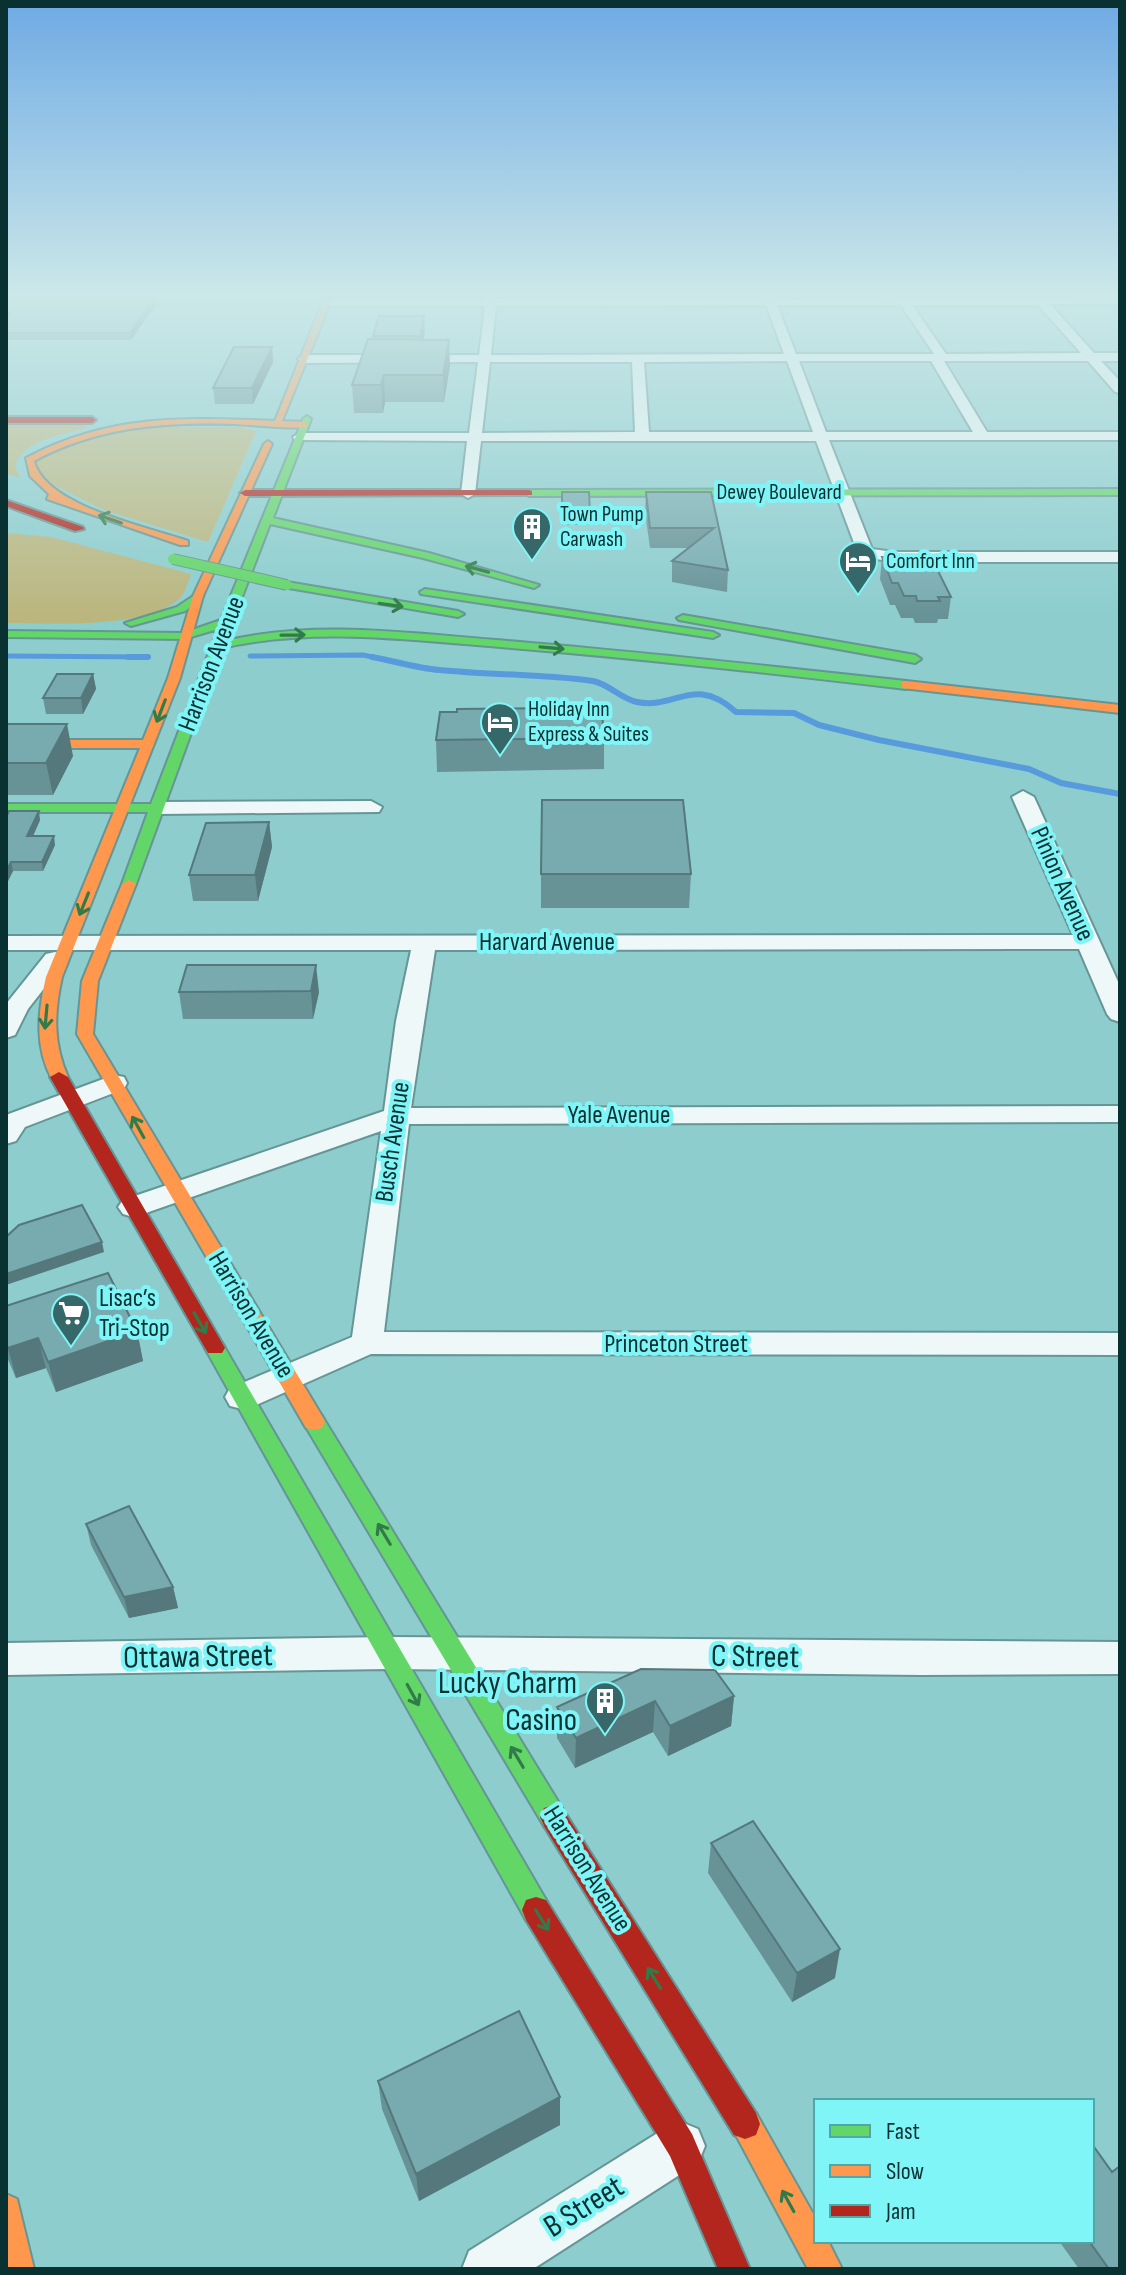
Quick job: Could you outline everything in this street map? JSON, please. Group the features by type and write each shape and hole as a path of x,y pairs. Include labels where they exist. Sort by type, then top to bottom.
{"main road":[{"name":"Harrison Avenue","path":"286,402 198,596 174,678 68,942 46,1008 45,1038 53,1065 70,1098 389,1653 503,1858 681,2145 734,2269"},
{"name":"Harrison Avenue","path":"312,402 216,646 159,808 90,981 85,1007 85,1034 287,1378 742,2118 826,2269"},
{"path":"6,420 278,422 304,427"},
{"path":"278,422 137,425 93,431 55,442 29,460 28,468 34,478 78,507 166,552 545,628 1120,709"},
{"path":"20,485 78,507"},
{"name":"Dewey Boulevard","path":"245,493 1120,492"},
{"path":"6,503 94,538 21,530"},
{"path":"267,520 555,590"},
{"path":"289,576 934,665 580,596"},
{"path":"6,627 89,628 128,624 181,609 198,596"},
{"path":"6,634 184,636 227,622"},
{"path":"216,646 246,636 330,634 505,644 750,666 1120,709"},
{"path":"1089,687 1120,691"},
{"path":"6,744 149,744"},
{"path":"6,808 159,808"},
{"path":"6,2210 18,2269"}],"street":[{"path":"468,494 478,402"},
{"path":"640,402 642,437"},
{"path":"808,402 865,553 894,557 1120,557"},
{"path":"963,402 982,435"},
{"path":"304,427 473,436 1120,436"},
{"name":"Pinion Avenue","path":"1023,797 1120,1014"},
{"path":"159,808 371,807"},
{"path":"6,1030 16,1008 68,942"},
{"name":"Harvard Avenue","path":"6,943 1088,942"},
{"name":"Busch Avenue","path":"367,1343 396,1116 424,943"},
{"path":"6,1135 15,1121 114,1083"},
{"name":"Yale Avenue","path":"133,1207 178,1194 396,1116 1120,1114"},
{"name":"Princeton Street","path":"242,1397 367,1343 1120,1344"},
{"name":"C Street","path":"389,1653 1120,1658"},
{"name":"Ottawa Street","path":"6,1659 389,1653"},
{"name":"B Street","path":"487,2269 681,2145"}],"shaded area":[{"path":"6,423 77,423 89,427 45,440 25,450 15,467 20,477 6,474"},
{"path":"142,427 241,427 256,431 208,542 104,510 40,478 36,459 57,444"},
{"path":"6,533 51,537 191,574 181,597 166,608 146,615 98,622 6,623"}],"building":[{"path":"562,492 589,492 590,512 562,512"},
{"path":"646,492 711,492 728,570 672,561 714,528 650,528"},
{"path":"882,557 914,557 919,567 936,567 951,597 938,597 940,601 917,601 916,596 904,596 898,583 892,583"},
{"path":"57,674 93,674 81,698 43,698"},
{"path":"567,708 567,712 602,712 604,738 436,740 440,712 457,712 457,709"},
{"path":"6,724 67,724 46,763 6,763"},
{"path":"542,800 683,800 691,874 541,874"},
{"path":"9,811 39,811 27,836 54,836 42,862 11,862 6,872 6,817"},
{"path":"269,822 255,875 189,875 206,823"},
{"path":"187,965 316,965 311,991 179,992"},
{"path":"82,1205 102,1242 6,1274 6,1237 19,1225"},
{"path":"108,1273 137,1331 48,1362 38,1338 8,1348 6,1306"},
{"path":"129,1506 173,1587 124,1597 86,1524"},
{"path":"641,1669 715,1670 734,1696 670,1726 655,1701 576,1738 557,1707"},
{"path":"753,1821 840,1949 797,1973 711,1843"},
{"path":"519,2011 560,2097 416,2174 378,2081"},
{"path":"1094,2147 1112,2172 1120,2166 1120,2269 1109,2269 1090,2243 1094,2243"}],"waterway":[{"path":"250,656 363,655 382,659"},
{"path":"6,656 148,657 128,657"},
{"path":"372,657 439,670 593,681 637,702 663,702 697,694 708,696 736,712 794,713 819,725 879,740 1029,769 1061,783 1120,794"}],"traffic: fast":[{"path":"129,884 204,678 307,419"},
{"path":"529,493 1120,492"},
{"path":"267,520 425,555 534,585"},
{"path":"173,559 287,585"},
{"path":"287,585 458,614"},
{"path":"425,592 713,635"},
{"path":"131,623 181,609 198,596"},
{"path":"683,618 915,659"},
{"path":"6,634 184,636 227,622"},
{"path":"216,646 280,634 378,634 638,656 906,685"},
{"path":"6,808 155,808"},
{"path":"215,1348 536,1910"},
{"path":"314,1422 553,1817"}],"traffic: slow":[{"path":"279,420 286,402"},
{"path":"78,507 41,483 29,460 60,443 127,425 199,421 305,425"},
{"path":"59,1077 50,1052 47,1027 54,977 174,678 198,596 268,444"},
{"path":"50,497 184,543"},
{"path":"906,685 1120,709"},
{"path":"6,744 149,744"},
{"path":"129,884 90,981 85,1034 314,1422"},
{"path":"745,2124 826,2269"},
{"path":"6,2210 18,2269"}],"traffic: jam":[{"path":"6,420 92,420"},
{"path":"245,493 529,493"},
{"path":"6,503 79,529"},
{"path":"59,1077 215,1348"},
{"path":"553,1817 745,2124"},
{"path":"536,1910 681,2145 734,2269"}],"place":[{"name":"Town Pump Carwash","path":"532,561"},
{"name":"Comfort Inn","path":"858,595"},
{"name":"Holiday Inn Express & Suites","path":"500,756"},
{"name":"Lisac’s Tri-Stop","path":"71,1347"},
{"name":"Lucky Charm Casino","path":"605,1735"}]}
